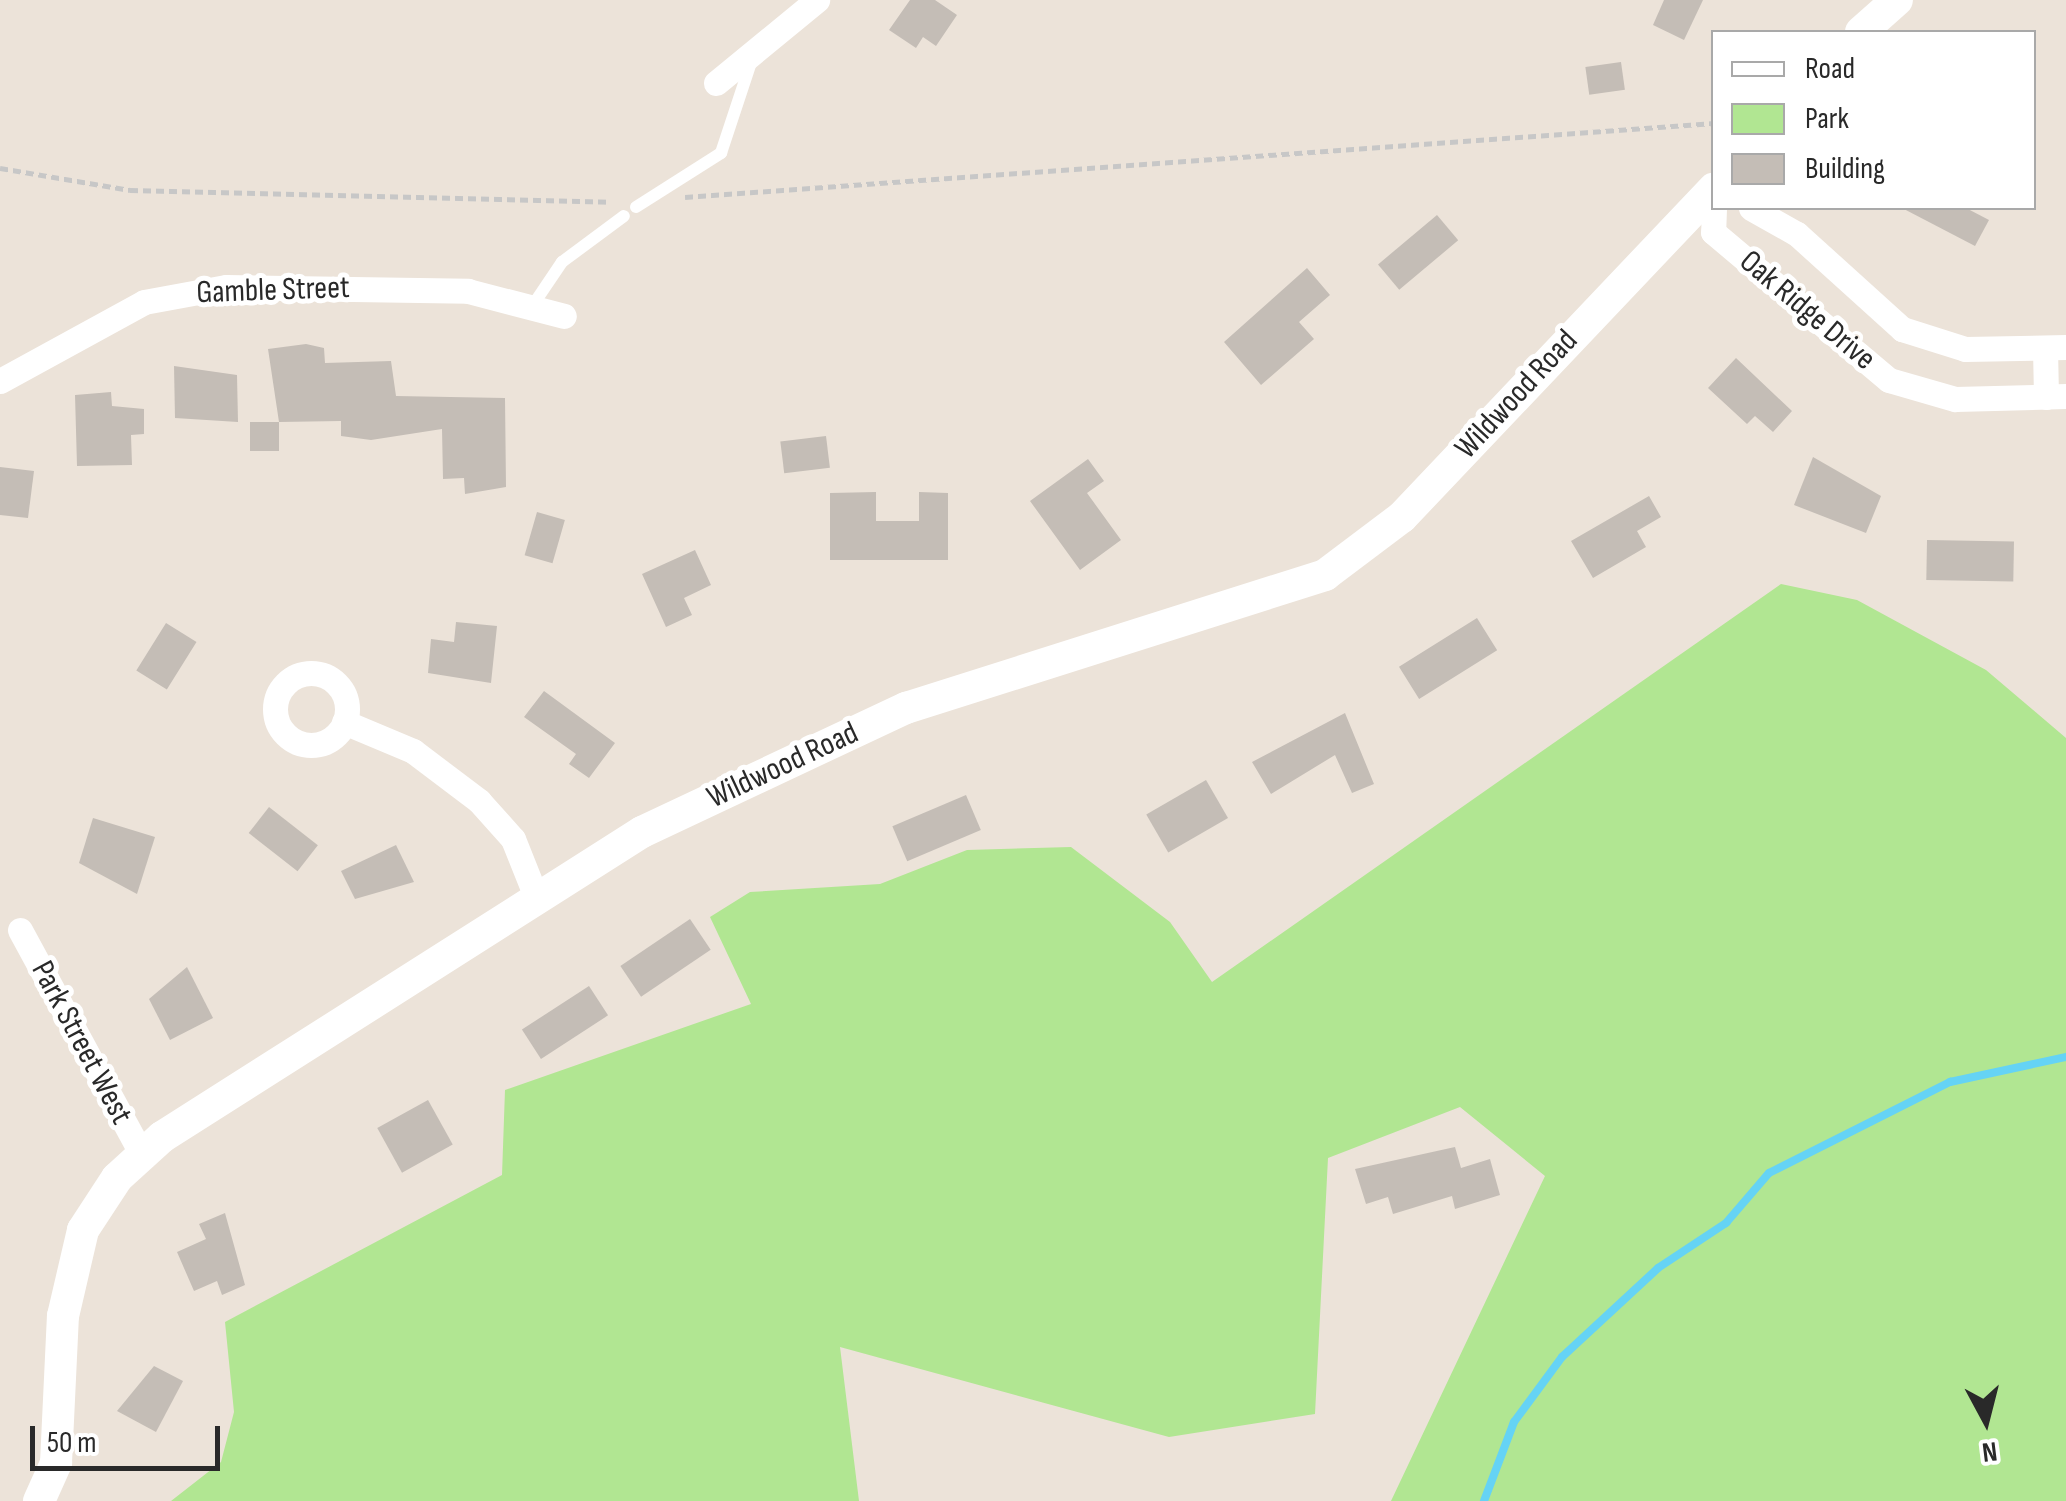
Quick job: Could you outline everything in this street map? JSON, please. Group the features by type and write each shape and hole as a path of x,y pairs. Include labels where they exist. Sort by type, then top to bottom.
{"street":[{"path":"716,83 817,0"},
{"path":"1864,30 1896,0"},
{"name":"Wildwood Road","path":"39,1501 56,1463 63,1316 84,1230 142,1155 535,894 906,708 1324,575 1402,517 1711,191"},
{"name":"Oak Ridge Drive","path":"1714,210 1713,232 1889,380 1955,399 2056,397 2055,348 1965,349 1902,329 1796,234 1754,210"},
{"name":"Gamble Street","path":"0,381 114,316 182,294 468,291 564,316"},
{"path":"344,722 413,751 479,801 514,839 535,894"},
{"name":"Park Street West","path":"20,930 142,1155"}],"lane":[{"path":"533,306 562,262 630,212 721,154 754,52"}],"path":[{"path":"0,168 130,190 550,206 1711,122"}],"green space":[{"path":"1781,584 1857,600 1986,670 2066,738 2066,1501 1391,1501 1545,1176 1460,1107 1328,1158 1315,1414 1169,1437 840,1347 859,1501 171,1501 221,1462 234,1412 225,1322 502,1175 505,1090 751,1004 710,917 750,892 880,884 967,850 1071,847 1170,922 1212,982"}],"building":[{"path":"910,0 935,0 957,15 936,46 923,37 916,48 889,30"},
{"path":"1664,0 1703,0 1684,40 1653,25"},
{"path":"1621,62 1625,90 1589,95 1585,67"},
{"path":"1906,210 1970,210 1989,220 1975,246"},
{"path":"1437,215 1458,240 1399,290 1378,264"},
{"path":"1307,268 1330,295 1299,322 1314,339 1261,385 1224,342"},
{"path":"306,344 324,348 325,363 391,361 396,396 505,398 506,487 465,494 464,478 443,479 442,429 371,440 341,436 341,421 279,422 268,349"},
{"path":"1736,358 1792,411 1773,432 1755,416 1747,424 1708,388"},
{"path":"174,366 237,375 238,422 175,418"},
{"path":"111,392 112,406 144,409 144,434 131,435 132,465 77,466 75,395"},
{"path":"250,422 279,422 279,451 250,451"},
{"path":"826,436 830,468 784,473 780,442"},
{"path":"1813,457 1881,496 1866,533 1794,505"},
{"path":"1088,459 1104,481 1087,493 1121,540 1080,570 1030,501"},
{"path":"0,467 34,471 28,518 0,515"},
{"path":"876,492 876,521 919,521 919,492 948,493 948,560 830,560 830,493"},
{"path":"1649,496 1661,517 1637,531 1646,547 1593,578 1571,541"},
{"path":"537,512 565,520 552,563 525,555"},
{"path":"1927,540 2014,542 2013,582 1926,580"},
{"path":"695,550 711,585 684,598 692,615 666,627 642,574"},
{"path":"1477,618 1497,650 1419,699 1399,667"},
{"path":"456,622 497,626 491,683 428,673 431,639 454,642"},
{"path":"166,623 197,642 167,690 136,670"},
{"path":"544,691 615,743 589,778 569,764 576,754 524,717"},
{"path":"1345,713 1374,784 1352,793 1335,755 1271,794 1252,762"},
{"path":"1206,780 1228,818 1168,853 1146,815"},
{"path":"966,795 981,830 907,861 892,826"},
{"path":"269,807 318,845 298,871 249,833"},
{"path":"93,818 155,837 137,894 79,863"},
{"path":"396,845 414,882 355,899 341,871"},
{"path":"690,919 711,950 641,997 620,966"},
{"path":"187,967 213,1018 170,1040 149,999"},
{"path":"589,986 608,1015 541,1059 522,1030"},
{"path":"428,1100 453,1145 402,1173 377,1128"},
{"path":"1455,1147 1461,1168 1490,1159 1500,1195 1455,1209 1452,1196 1393,1214 1388,1197 1366,1204 1355,1169"},
{"path":"225,1213 245,1285 222,1295 217,1281 194,1291 177,1252 206,1239 199,1224"},
{"path":"154,1366 183,1381 156,1432 117,1411"}],"waterway":[{"path":"1484,1501 1514,1422 1562,1357 1658,1268 1726,1223 1769,1173 1950,1082 2066,1057"}]}
